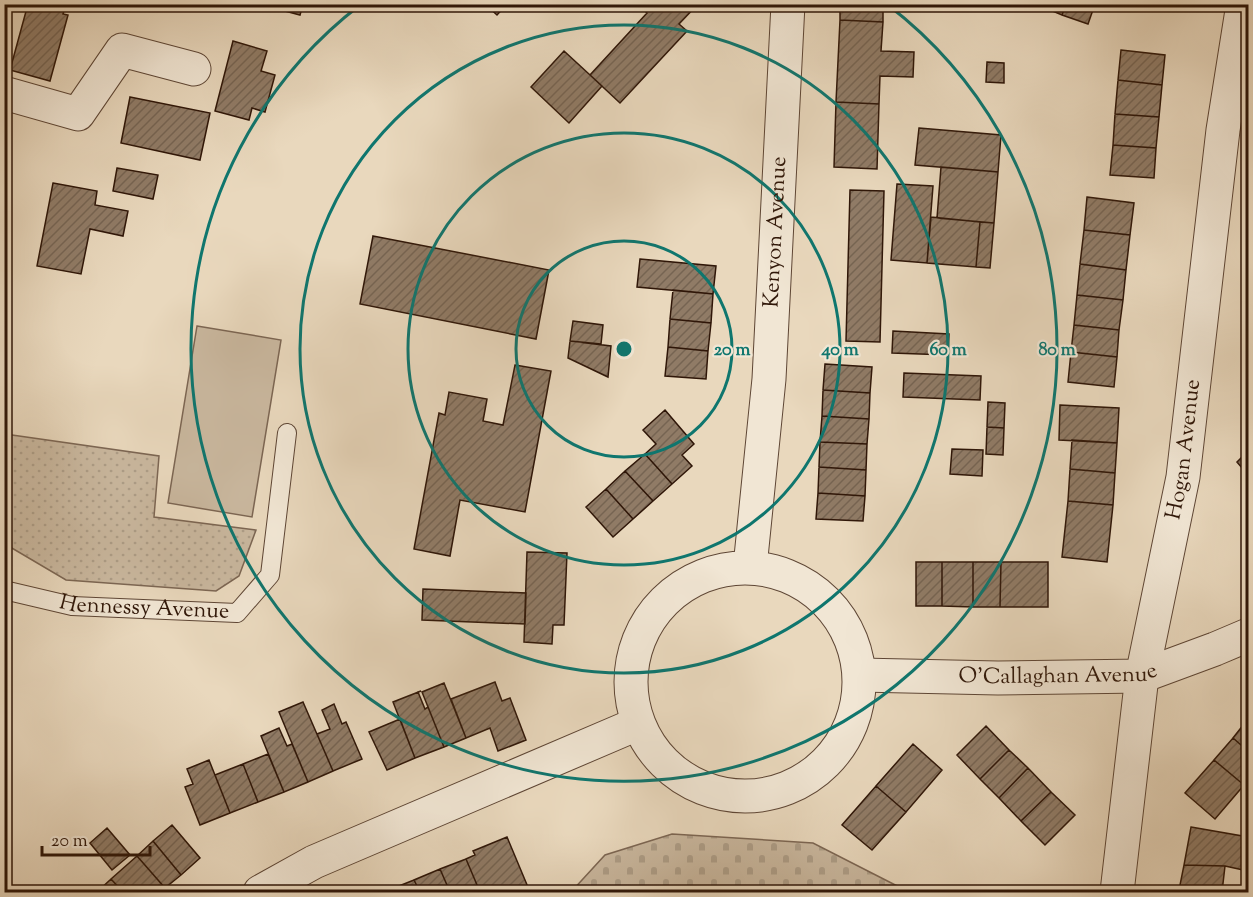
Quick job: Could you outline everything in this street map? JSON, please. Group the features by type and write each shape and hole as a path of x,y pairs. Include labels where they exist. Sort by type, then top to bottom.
{"street":[{"name":"Kenyon Avenue","path":"750,567 769,379 788,4"},
{"name":"Hogan Avenue","path":"1118,892 1142,676 1183,477 1223,130 1243,4"},
{"path":"4,93 78,114 123,50 194,69"},
{"path":"750,567 789,575 822,596 842,619 855,646 860,675 856,712 841,746 815,773 783,791 746,797 709,792 679,776 654,753 637,724 630,697 630,669 639,635 658,606 684,584 716,570 750,567"},
{"name":"O'Callaghan Avenue","path":"860,675 998,678 1142,676 1215,650 1248,635"},
{"path":"260,892 314,862 637,724"}],"lane":[{"name":"Hennessy Avenue","path":"4,590 72,606 237,614 270,575 287,433"}],"green space":[{"path":"197,326 281,340 252,517 168,503"},
{"path":"5,434 159,456 154,517 256,530 239,576 216,591 66,580 5,544"},
{"path":"672,834 813,843 909,892 571,892 605,855"}],"building":[{"path":"28,4 66,4 63,14 68,15 50,81 10,70"},
{"path":"205,4 230,4 229,10"},
{"path":"266,4 303,4 300,15 266,6"},
{"path":"485,4 507,4 497,15"},
{"path":"638,4 698,4 679,24 687,31 620,103 590,75 647,13"},
{"path":"840,4 883,4 883,22 840,20"},
{"path":"1036,4 1066,4 1062,15"},
{"path":"1066,4 1095,4 1088,24 1062,15"},
{"path":"840,20 883,22 881,51 914,52 913,77 880,76 879,104 836,102"},
{"path":"233,41 267,51 261,71 275,75 265,112 252,108 249,120 215,111"},
{"path":"1121,50 1165,55 1162,85 1118,80"},
{"path":"564,51 602,86 569,123 531,87"},
{"path":"987,62 1004,63 1004,83 986,82"},
{"path":"1118,80 1162,85 1159,117 1115,114"},
{"path":"130,97 210,113 200,160 121,143"},
{"path":"836,102 879,104 877,169 834,167"},
{"path":"1115,114 1159,117 1156,148 1113,145"},
{"path":"919,128 1001,135 998,172 915,165"},
{"path":"1113,145 1156,148 1154,178 1110,175"},
{"path":"941,167 998,172 994,223 937,218"},
{"path":"117,168 158,175 153,199 113,191"},
{"path":"53,183 97,191 95,205 128,211 123,236 90,229 81,274 37,266"},
{"path":"897,184 933,186 927,263 891,260"},
{"path":"850,190 884,191 880,342 846,341"},
{"path":"1087,197 1134,203 1130,235 1084,230"},
{"path":"931,217 980,222 976,267 927,263"},
{"path":"980,222 994,223 990,268 976,267"},
{"path":"1084,230 1130,235 1126,270 1080,264"},
{"path":"373,236 549,270 536,339 360,304"},
{"path":"640,259 716,266 713,294 637,287"},
{"path":"1080,264 1126,270 1123,300 1077,295"},
{"path":"673,290 713,294 711,323 670,319"},
{"path":"1077,295 1123,300 1119,330 1074,325"},
{"path":"670,319 711,323 708,351 668,347"},
{"path":"573,321 603,325 601,344 570,341"},
{"path":"1074,325 1119,330 1117,357 1071,352"},
{"path":"893,331 949,334 948,355 892,353"},
{"path":"570,341 611,346 608,377 568,358"},
{"path":"668,347 708,351 706,379 665,376"},
{"path":"1071,352 1117,357 1114,387 1068,382"},
{"path":"825,364 872,367 870,393 823,390"},
{"path":"515,365 551,371 525,512 460,500 450,556 414,549 439,413 445,415 449,392 487,399 483,421 503,425"},
{"path":"904,373 981,376 980,400 903,397"},
{"path":"823,390 870,393 869,419 822,416"},
{"path":"988,402 1005,403 1004,428 987,427"},
{"path":"1060,405 1119,408 1117,443 1059,440"},
{"path":"665,410 694,444 682,455 692,466 672,484 645,454 656,444 643,430"},
{"path":"822,416 869,419 867,444 820,442"},
{"path":"987,427 1004,428 1003,455 986,454"},
{"path":"1072,440 1117,443 1115,473 1070,469"},
{"path":"820,442 867,444 866,470 819,467"},
{"path":"952,449 983,450 982,476 950,474"},
{"path":"1248,451 1248,475 1237,462"},
{"path":"645,454 672,484 653,501 625,471"},
{"path":"819,467 866,470 865,496 818,493"},
{"path":"1070,469 1115,473 1113,505 1068,501"},
{"path":"625,471 653,501 633,519 606,489"},
{"path":"606,489 633,519 613,537 586,507"},
{"path":"818,493 865,496 863,521 816,519"},
{"path":"1068,501 1113,505 1107,562 1062,557"},
{"path":"527,552 567,553 564,625 553,625 552,644 524,642"},
{"path":"916,562 942,562 942,606 916,606"},
{"path":"942,562 973,562 973,607 942,606"},
{"path":"973,562 1001,562 1000,607 973,607"},
{"path":"1001,562 1048,562 1048,607 1000,607"},
{"path":"423,589 526,593 525,624 422,620"},
{"path":"495,682 502,701 510,698 526,740 498,751 490,728 466,738 451,699"},
{"path":"444,683 466,738 444,747 422,692"},
{"path":"418,692 425,709 428,707 444,747 415,758 393,702"},
{"path":"303,702 333,771 308,782 279,712"},
{"path":"334,704 342,724 346,722 362,759 333,771 317,734 330,729 322,710"},
{"path":"400,719 415,758 387,770 369,732"},
{"path":"1248,719 1248,751 1233,738"},
{"path":"986,726 1009,750 980,779 957,755"},
{"path":"279,728 287,746 292,744 308,782 284,792 261,736"},
{"path":"1233,738 1248,751 1248,780 1244,785 1214,760"},
{"path":"913,744 942,770 906,812 876,786"},
{"path":"1009,750 1028,768 999,798 980,779"},
{"path":"268,754 284,792 258,802 243,764"},
{"path":"209,760 230,813 200,825 185,787 193,784 187,769"},
{"path":"1214,760 1244,785 1215,819 1185,793"},
{"path":"243,764 258,802 230,813 215,775"},
{"path":"1028,768 1051,792 1021,821 999,798"},
{"path":"876,786 906,812 872,850 842,825"},
{"path":"1051,792 1075,815 1045,845 1021,821"},
{"path":"172,825 200,858 181,875 153,841"},
{"path":"1191,827 1248,837 1248,871 1225,866 1184,865"},
{"path":"107,828 130,855 112,870 90,843"},
{"path":"507,837 530,892 480,892 466,859 475,855 473,851"},
{"path":"153,841 181,875 165,888 137,856"},
{"path":"137,856 165,888 161,892 123,892 111,879"},
{"path":"466,859 480,892 450,892 440,869"},
{"path":"1184,865 1225,866 1222,892 1179,890"},
{"path":"440,869 450,892 420,892 414,880"},
{"path":"111,879 123,892 97,892"},
{"path":"414,880 420,892 390,892 389,890"}]}
